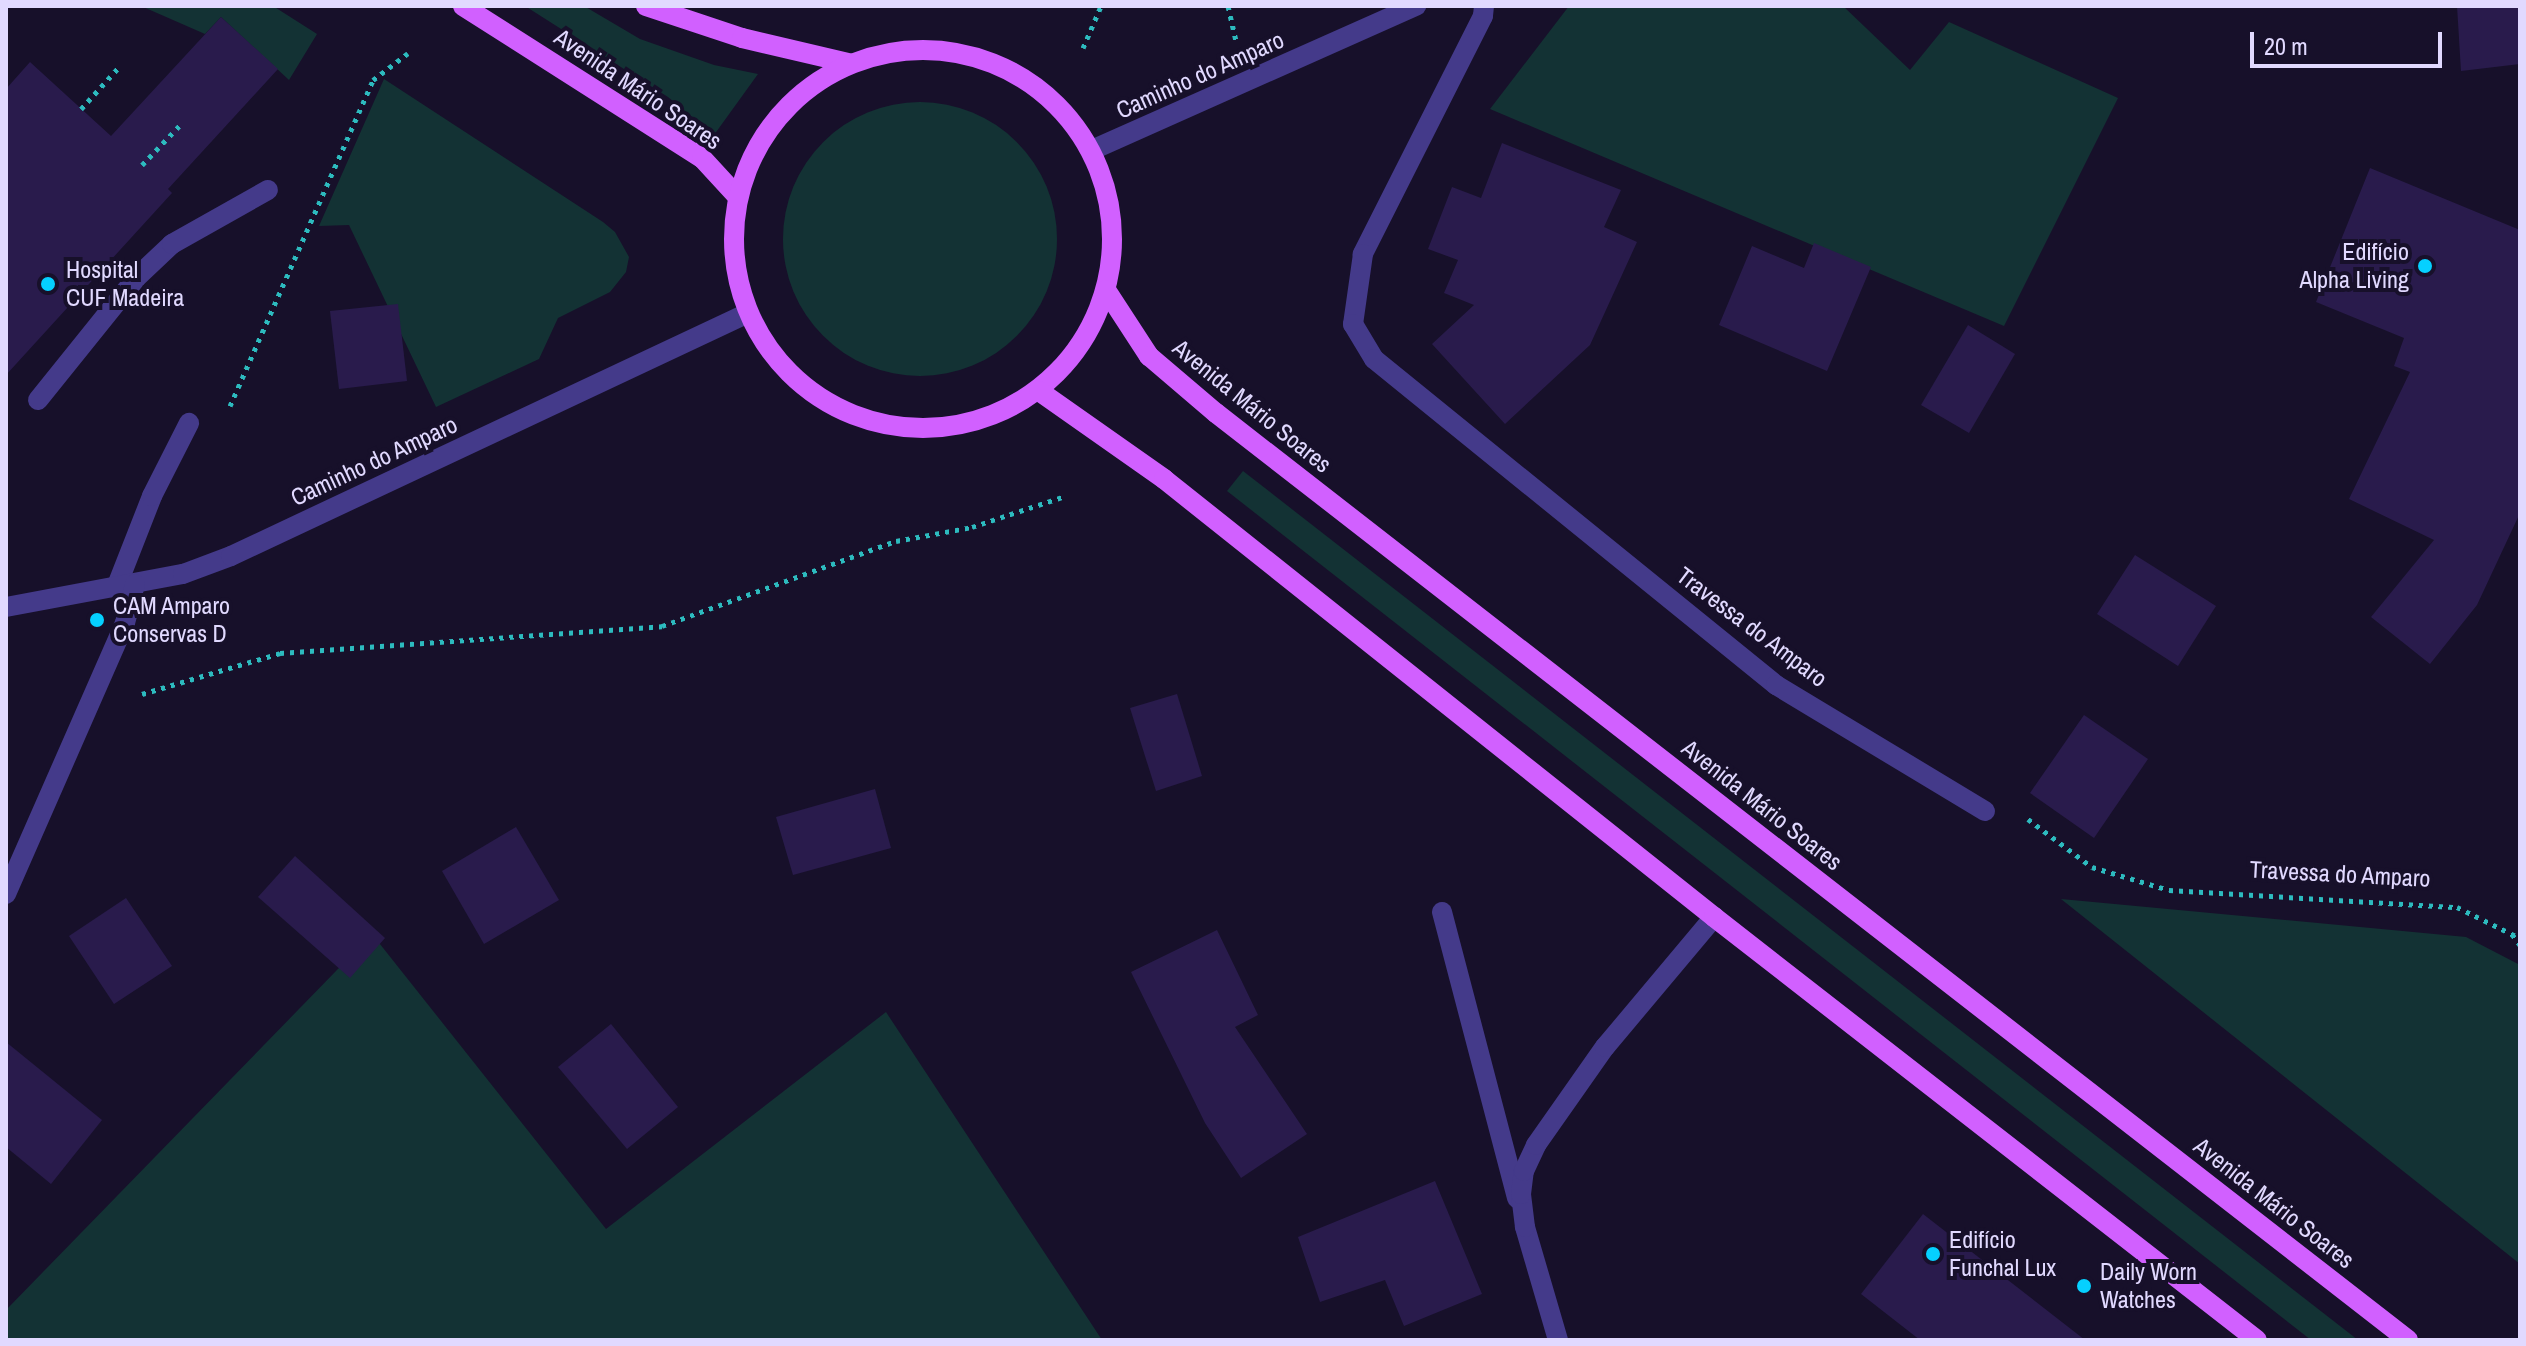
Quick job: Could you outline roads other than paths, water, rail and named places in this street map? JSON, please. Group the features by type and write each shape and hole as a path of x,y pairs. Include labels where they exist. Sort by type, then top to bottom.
{"main road":[{"name":"Avenida Mário Soares","path":"463,6 702,158 737,196"},
{"path":"646,6 742,38 849,63"},
{"path":"904,49 961,51 1014,71 1025,79 1059,105 1092,150 1110,200 1113,253 1106,290 1077,353 1039,391 996,415 948,428 899,427 852,414 808,391 773,355 748,313 736,275 737,196 760,141 769,129 798,95 849,63 904,49"},
{"name":"Avenida Mário Soares","path":"1106,290 1149,356 1216,413 2408,1340"},
{"path":"1039,391 1164,479 1714,917 2257,1340"}],"street":[{"name":"Caminho do Amparo","path":"1092,150 1416,6"},
{"name":"Travessa do Amparo","path":"1484,6 1483,16 1363,254 1353,324 1374,359 1776,685 1985,811"},
{"path":"38,400 136,278 172,244 268,190"},
{"name":"Caminho do Amparo","path":"6,607 183,574 231,556 748,313"},
{"path":"6,894 125,623 125,586 147,507 189,423"},
{"path":"1442,912 1558,1340"},
{"path":"1525,1227 1521,1194 1524,1171 1536,1145 1605,1047 1714,917"}],"place":[{"name":"Edifício Alpha Living","path":"2425,266"},
{"name":"Hospital CUF Madeira","path":"48,284"},
{"name":"CAM Amparo Conservas D","path":"97,620"},
{"name":"Edifício Funchal Lux","path":"1933,1254"},
{"name":"Daily Worn Watches","path":"2084,1286"}]}
